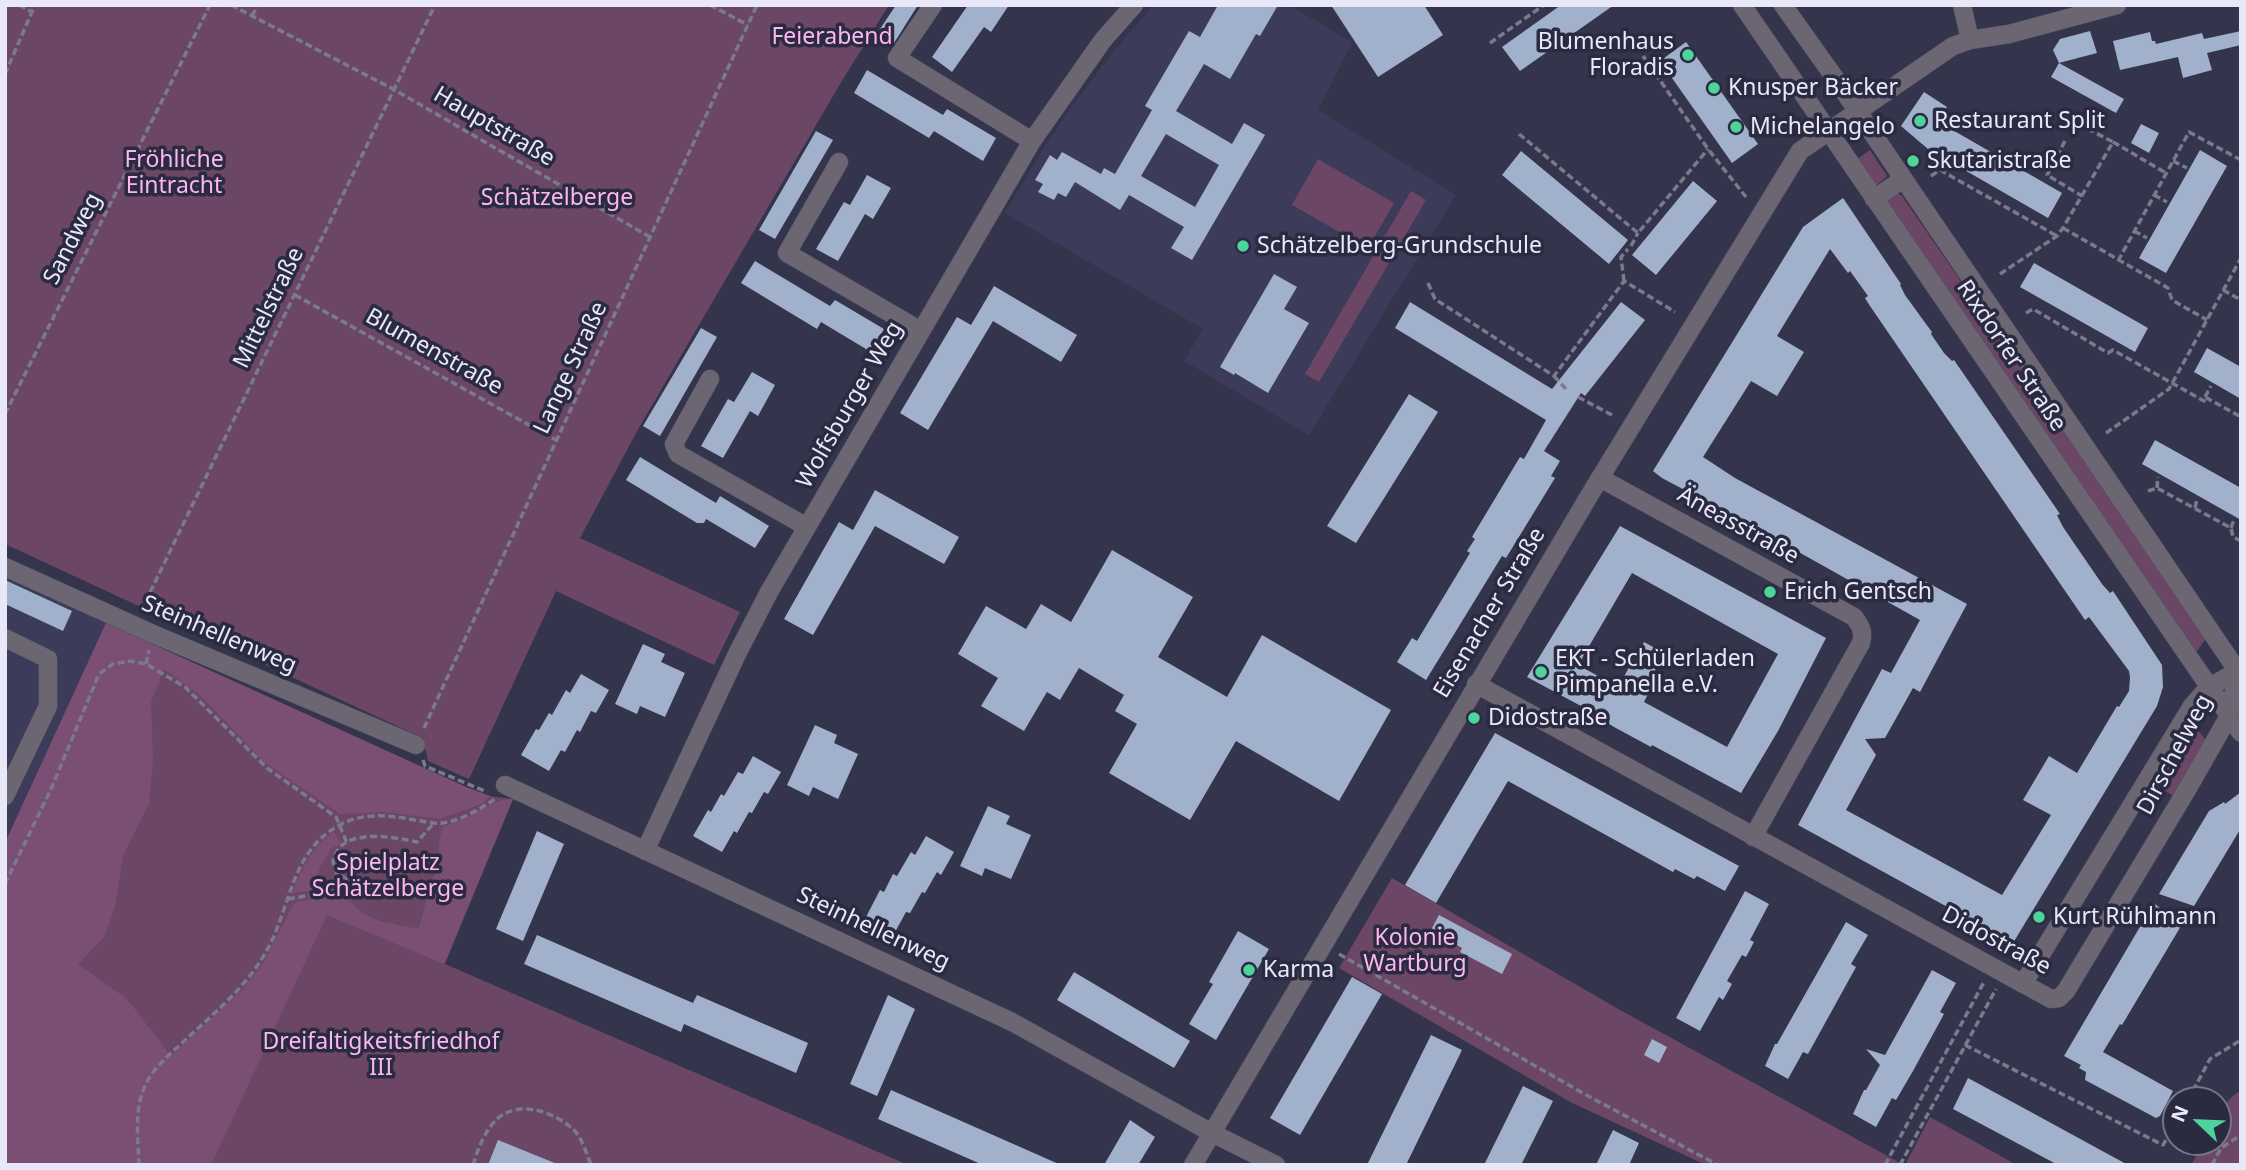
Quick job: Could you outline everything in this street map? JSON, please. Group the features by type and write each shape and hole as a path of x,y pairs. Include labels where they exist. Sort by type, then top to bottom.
{"street":[{"path":"933,5 897,58 1032,141"},
{"name":"Wolfsburger Weg","path":"645,851 769,592 1032,141 1103,40 1134,5"},
{"name":"Rixdorfer Straße","path":"1742,5 2241,733"},
{"name":"Rixdorfer Straße","path":"1783,5 2240,672"},
{"path":"1962,5 1970,40"},
{"path":"1857,110 1953,46 2117,5"},
{"name":"Eisenacher Straße","path":"1193,1165 1476,684 1800,151 1857,110"},
{"path":"839,162 787,253 921,331"},
{"path":"1874,199 1903,179"},
{"path":"710,379 674,443 678,454 807,527"},
{"name":"Äneasstraße","path":"1600,478 1854,617 1860,625 1863,635 1861,643 1753,837"},
{"name":"Steinhellenweg","path":"5,567 416,745"},
{"path":"5,638 48,659 48,706 5,796"},
{"name":"Dirschelweg","path":"2023,984 2192,706 2208,688 2240,672"},
{"name":"Dirschelweg","path":"2051,999 2059,998 2066,991 2188,788 2229,716 2240,672"},
{"name":"Didostraße","path":"1476,684 2051,999"},
{"name":"Steinhellenweg","path":"505,785 1012,1022 1212,1133 1276,1165"}],"path":[{"path":"19,5 32,12"},
{"path":"5,74 35,5"},
{"name":"Sandweg","path":"5,414 210,5"},
{"name":"Hauptstraße","path":"231,5 393,89 650,237"},
{"path":"252,16 258,5"},
{"name":"Mittelstraße","path":"134,625 435,5"},
{"path":"710,5 748,25"},
{"name":"Lange Straße","path":"416,745 757,5"},
{"path":"1490,43 1544,5"},
{"path":"1643,55 1708,149 1746,197"},
{"path":"2090,130 2166,173"},
{"path":"2118,261 2189,132 2241,160"},
{"path":"1519,134 1638,233"},
{"path":"2065,141 2047,175 2082,196"},
{"path":"2000,274 2057,236 2113,142"},
{"path":"1554,376 1625,281 1621,257 1708,149"},
{"path":"2173,161 2187,168"},
{"path":"1931,176 1940,170 2057,236"},
{"path":"2154,195 2167,202"},
{"path":"2063,228 2168,288 2172,300 2207,320"},
{"path":"2134,231 2147,238"},
{"path":"2106,433 2169,389 2241,258"},
{"path":"1625,281 1675,312"},
{"path":"1428,283 1435,299 1554,376 1566,389"},
{"path":"2223,290 2241,300"},
{"name":"Blumenstraße","path":"295,295 556,440"},
{"path":"2026,313 2033,309 2108,353 2113,350 2204,401 2211,386"},
{"path":"1578,397 1612,415"},
{"path":"2205,397 2241,416"},
{"path":"2157,488 2158,477"},
{"path":"2148,491 2157,488 2231,528"},
{"path":"2195,508 2197,499"},
{"path":"2234,520 2231,528 2233,537 2241,541"},
{"path":"5,884 52,787 99,674 113,664 130,661 146,664 185,687 252,755 336,817 347,843"},
{"path":"139,1165 138,1108 145,1086 157,1067 235,992 256,968 279,927 295,875 314,843 340,825 358,818 384,815 435,823 450,821 499,795 425,766 416,745"},
{"path":"366,888 337,874 333,862 338,849 347,843 377,835 417,842 435,823"},
{"path":"288,899 346,889 354,883"},
{"path":"1339,954 1587,1096 1718,1165"},
{"path":"1885,1165 1992,968"},
{"path":"1900,1165 1997,987"},
{"path":"2196,1086 2210,1059 2241,1040"},
{"path":"1965,1045 2162,1144"},
{"path":"472,1165 482,1140 497,1119 520,1108 549,1113 576,1132 591,1165"},
{"path":"2211,1165 2221,1148 2241,1135"}],"shaded area":[{"name":"Schätzelberg-Grundschule","path":"1153,5 1289,5 1352,42 1318,110 1456,195 1309,435 1184,361 1203,329 1005,213 1046,144 1081,94"},
{"path":"5,576 106,623 5,843"},
{"path":"106,623 490,796 481,804 440,819 384,812 340,814 264,762 201,696 164,669 151,702 153,758 149,804 123,855 115,907 104,937 78,964 127,999 171,1056 243,989 264,962 297,902 345,893 359,910 368,916 419,929 438,866 439,841 443,826 497,802 513,799 444,964 327,915 211,1165 5,1165 5,843"},
{"path":"334,832 341,844 332,848 320,867 314,890 292,893 314,851"}],"green space":[{"path":"5,5 889,5 641,424 580,538 740,612 714,665 556,591 469,779 428,761 423,738 5,544"},
{"path":"1870,150 1887,176 1877,185 1872,184 1856,160"},
{"path":"1318,159 1394,203 1368,248 1292,205"},
{"path":"1411,191 1426,200 1319,382 1305,374"},
{"path":"1897,193 1902,196 2207,637 2194,655 1886,199"},
{"path":"106,623 466,787 490,796 513,799 445,964 908,1165 5,1165 5,843"},
{"path":"2193,723 2207,742 2174,796 2155,785"},
{"name":"Kolonie Wartburg","path":"1392,878 1620,1010 1904,1165 1706,1165 1572,1103 1339,968"},
{"path":"2241,1090 2241,1165 2191,1165 2196,1156 2232,1156 2234,1095"},
{"path":"1930,1117 2017,1165 1905,1165"}],"building":[{"path":"896,5 918,5 894,43 878,32"},
{"path":"968,5 1009,5 991,32 984,27 952,72 932,57"},
{"path":"1218,5 1278,5 1260,36 1256,34 1230,79 1204,64 1176,111 1232,144 1244,123 1265,135 1192,260 1171,248 1184,227 1129,195 1120,210 1075,182 1066,197 1058,193 1054,200 1038,192 1043,184 1035,180 1050,155 1057,160 1062,152 1101,174 1104,168 1115,174 1152,110 1145,106 1189,31 1200,37","holes":["1166,134 1219,165 1195,207 1141,176"]},
{"path":"1331,5 1424,5 1443,35 1378,77"},
{"path":"1561,5 1614,5 1520,71 1502,47"},
{"path":"2090,31 2097,53 2059,63 2053,50 2060,39"},
{"path":"2241,31 2241,45 2207,53 2212,70 2183,78 2178,57 2120,70 2113,41 2150,32 2152,41 2156,44 2202,33 2204,39"},
{"path":"1686,42 1758,144 1732,163 1660,61"},
{"path":"2059,63 2124,99 2116,113 2051,77"},
{"path":"867,70 943,115 947,109 996,138 983,161 934,131 929,138 854,93"},
{"path":"1924,92 1947,107 1937,121 2062,193 2048,218 1928,149 1901,126"},
{"path":"2141,124 2159,133 2149,153 2131,143"},
{"path":"816,131 833,140 775,239 759,230"},
{"path":"2200,150 2227,166 2166,273 2139,258"},
{"path":"1521,151 1628,240 1609,264 1502,175"},
{"path":"867,175 891,188 873,219 865,214 838,261 816,249 844,202 850,205"},
{"path":"1693,181 1717,201 1656,275 1632,255"},
{"path":"1843,198 1931,334 1944,353 1954,360 2060,514 2057,515 2063,527 2102,584 2110,593 2113,591 2162,665 2163,687 2157,706 2013,943 1798,825 1882,669 1891,673 1920,620 1653,471 1803,227","holes":["1830,249 1848,273 1850,271 1868,296 1865,298 1870,306 2085,620 2089,617 2129,671 2129,691 2119,707 2117,706 2077,773 2049,756 2023,800 2051,815 2002,895 1846,810 1876,755 1865,739 1885,738 1913,688 1920,692 1967,604 1735,478 1703,457 1751,381 1777,396 1804,352 1777,336"]},
{"path":"755,261 830,306 835,300 884,329 871,352 821,322 817,329 741,283"},
{"path":"2034,263 2148,328 2135,352 2020,287"},
{"path":"1274,274 1297,287 1284,309 1309,323 1268,393 1220,367"},
{"path":"994,286 1077,335 1061,362 993,321 928,430 900,413 957,317 971,325"},
{"path":"1410,302 1552,389 1621,302 1645,320 1585,396 1581,393 1544,451 1560,461 1551,476 1555,478 1506,558 1502,556 1426,680 1397,662 1412,638 1417,641 1470,553 1467,551 1475,539 1472,537 1520,457 1524,459 1546,420 1395,328"},
{"path":"701,328 717,337 660,436 643,426"},
{"path":"2207,348 2241,367 2241,399 2194,372"},
{"path":"752,372 775,385 758,416 750,411 723,458 701,446 728,399 734,402"},
{"path":"1409,394 1438,412 1356,543 1327,526"},
{"path":"2155,440 2241,488 2241,520 2142,464"},
{"path":"640,457 716,503 720,496 769,526 755,548 706,519 704,523 697,523 626,480"},
{"path":"875,490 959,537 944,564 875,526 813,635 784,619 839,522 853,530"},
{"path":"1620,526 1826,638 1778,731 1741,793 1614,727 1606,722 1607,720 1527,677","holes":["1632,573 1778,654 1727,747 1644,702 1648,694 1644,692 1664,653 1644,642 1634,666 1631,664 1618,687 1578,665"]},
{"path":"1112,550 1193,597 1158,657 1227,697 1262,635 1391,710 1339,801 1236,741 1190,820 1109,773 1137,724 1115,711 1124,695 1079,668 1060,700 1047,692 1024,731 981,706 998,678 958,654 986,606 1026,629 1041,604 1071,622"},
{"path":"5,580 72,611 63,631 5,604"},
{"path":"643,644 665,654 661,662 685,673 665,717 640,706 637,714 615,704"},
{"path":"581,674 609,690 596,713 591,711 580,732 577,730 565,752 561,750 549,771 521,755 536,729 539,730 549,713 552,715 566,690 570,693"},
{"path":"815,725 837,735 834,743 858,754 838,799 813,787 809,796 787,785"},
{"path":"1495,733 1739,866 1725,891 1697,876 1694,879 1675,869 1673,872 1508,781 1436,903 1405,885"},
{"path":"753,756 781,772 768,794 764,792 752,813 749,812 737,833 734,831 722,852 693,836 708,810 711,812 721,794 724,796 738,772 743,774"},
{"path":"2241,792 2241,828 2194,906 2159,894 2209,811 2224,802 2225,804"},
{"path":"988,806 1010,816 1006,824 1031,835 1011,879 985,868 982,876 960,866"},
{"path":"537,831 564,844 523,941 496,929"},
{"path":"926,836 954,852 941,875 937,872 910,913 906,912 895,932 866,917 880,890 884,892 893,874 897,876 911,852 915,855"},
{"path":"1745,891 1769,904 1750,940 1754,942 1746,957 1742,955 1727,981 1732,984 1723,1000 1719,997 1700,1031 1676,1018"},
{"path":"2154,903 2181,926 2103,1052 2164,1086 2160,1116 2156,1118 2085,1080 2086,1072 2079,1068 2081,1065 2064,1056"},
{"path":"1439,915 1512,954 1502,974 1460,952 1462,948 1431,930"},
{"path":"1846,922 1868,935 1851,964 1856,967 1808,1054 1803,1052 1788,1079 1765,1066"},
{"path":"1238,931 1269,949 1216,1040 1189,1024 1213,984 1209,982"},
{"path":"537,935 693,1003 697,995 808,1043 796,1073 684,1024 681,1032 524,964"},
{"path":"1932,970 1956,983 1940,1012 1944,1014 1913,1071 1896,1100 1892,1098 1876,1127 1853,1114 1880,1065 1866,1049 1885,1055"},
{"path":"1074,972 1190,1041 1174,1068 1057,1000"},
{"path":"1352,977 1382,994 1300,1135 1270,1118"},
{"path":"888,995 915,1009 877,1096 850,1084"},
{"path":"1431,1035 1462,1050 1406,1165 1367,1165"},
{"path":"1652,1039 1667,1047 1659,1063 1644,1055"},
{"path":"1968,1078 2128,1165 2058,1165 1953,1109"},
{"path":"1523,1086 1553,1101 1521,1165 1484,1165"},
{"path":"891,1090 1061,1165 983,1165 878,1119"},
{"path":"1130,1120 1155,1137 1138,1165 1104,1165"},
{"path":"1613,1130 1639,1143 1629,1165 1596,1165"},
{"path":"498,1140 557,1164 557,1165 488,1165"}],"place":[{"name":"Blumenhaus Floradis","path":"1688,55"},
{"name":"Knusper Bäcker","path":"1714,88"},
{"name":"Restaurant Split","path":"1920,121"},
{"name":"Michelangelo","path":"1736,127"},
{"name":"Skutaristraße","path":"1913,161"},
{"name":"Schätzelberg-Grundschule","path":"1243,246"},
{"name":"Erich Gentsch","path":"1770,592"},
{"name":"EKT - Schülerladen Pimpanella e.V.","path":"1541,672"},
{"name":"Didostraße","path":"1474,718"},
{"name":"Kurt Rühlmann","path":"2039,917"},
{"name":"Karma","path":"1249,970"}],"park label":[{"name":"Feierabend","path":"832,37"},
{"name":"Fröhliche Eintracht","path":"174,173"},
{"name":"Schätzelberge","path":"557,198"},
{"name":"Spielplatz Schätzelberge","path":"388,876"},
{"name":"Dreifaltigkeitsfriedhof III","path":"381,1055"}]}
